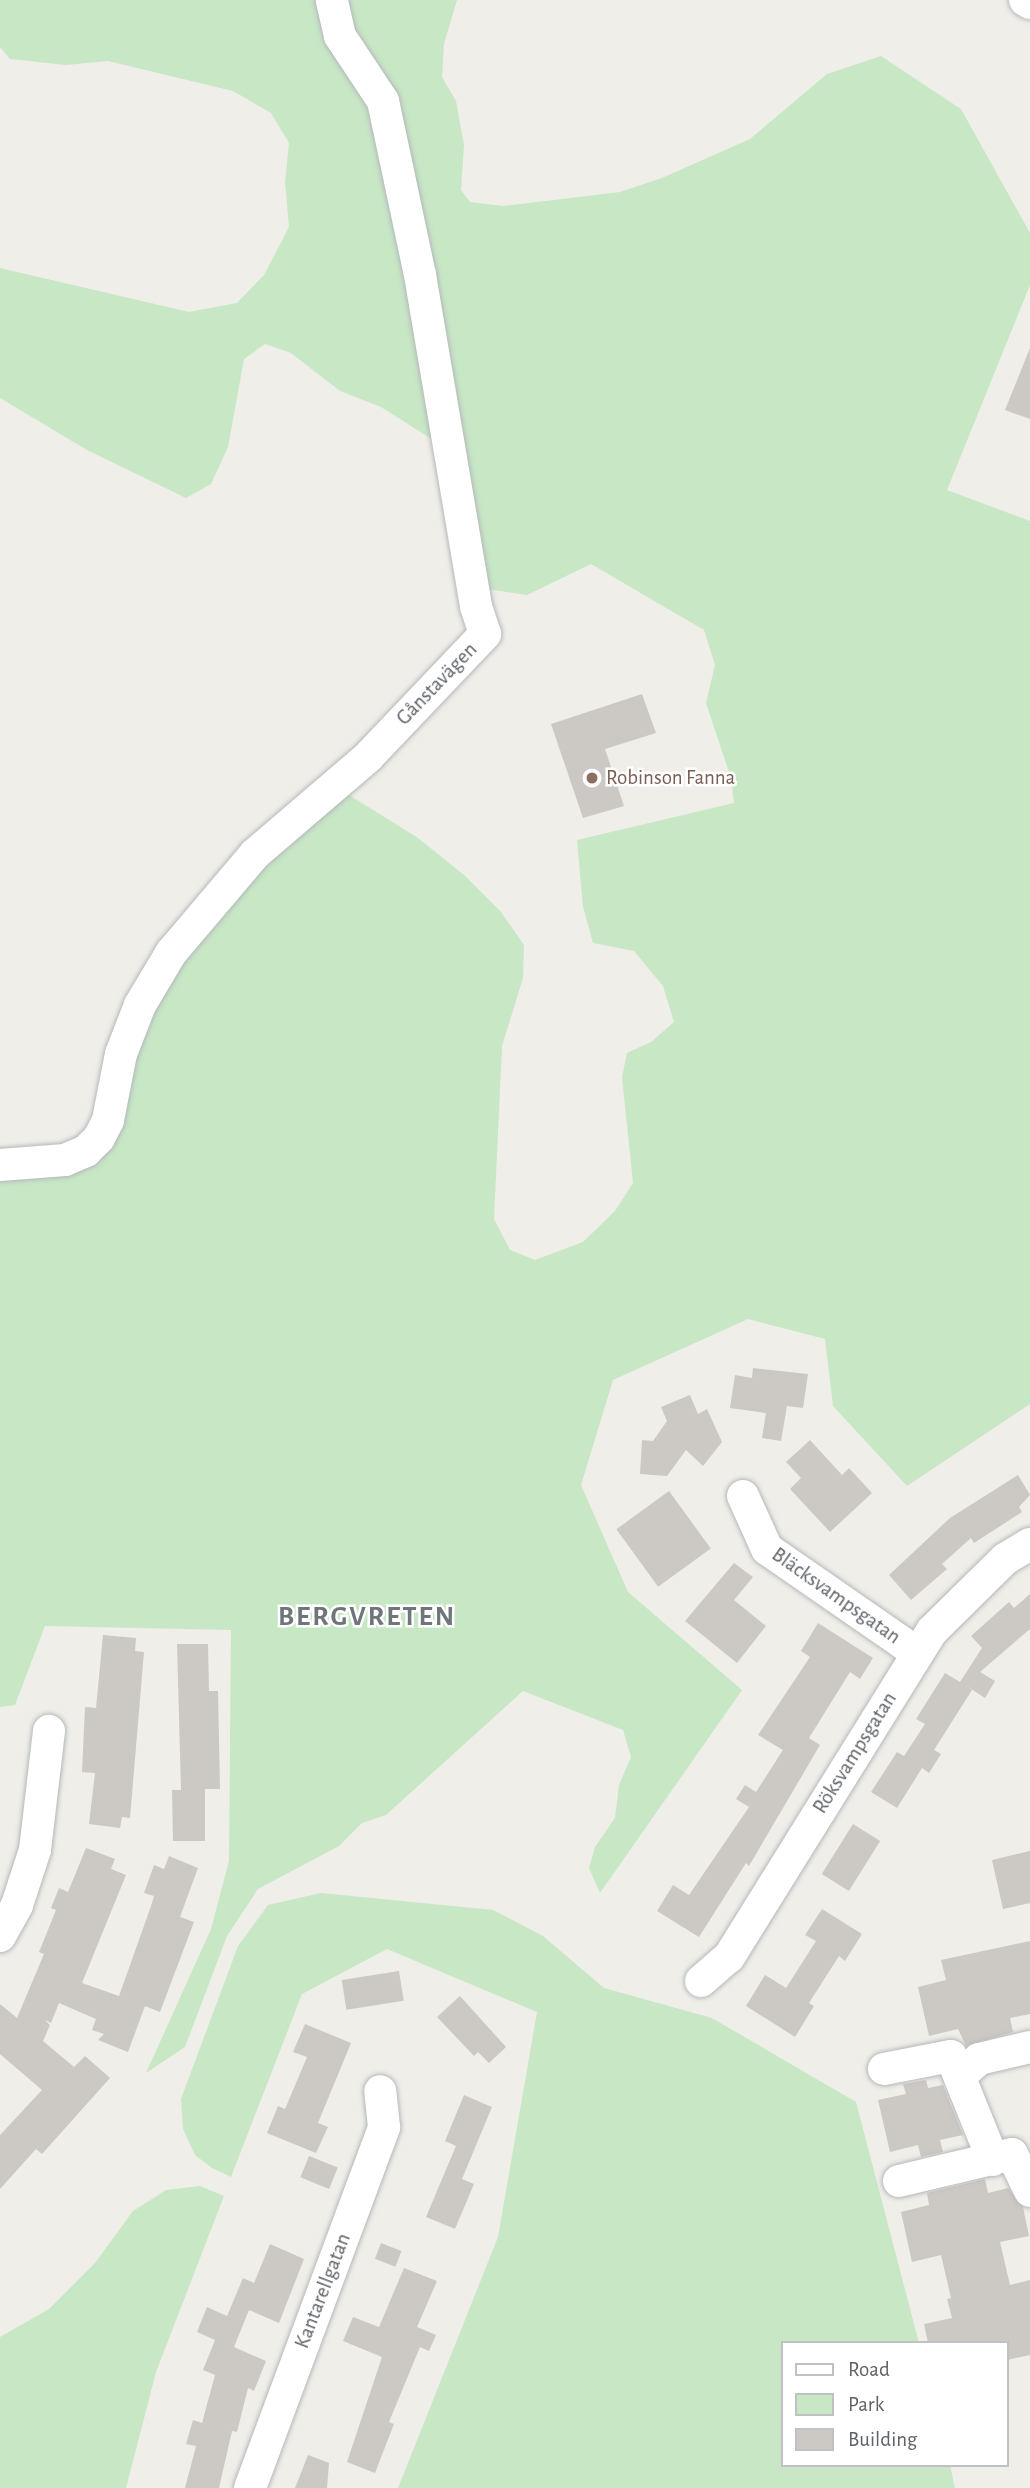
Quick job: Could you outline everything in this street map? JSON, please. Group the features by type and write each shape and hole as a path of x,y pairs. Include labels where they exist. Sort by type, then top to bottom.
{"street":[{"name":"Gånstavägen","path":"0,1164 65,1160 86,1151 99,1138 108,1120 121,1054 140,1005 171,953 255,854 369,757 485,634 383,101 340,36 332,0"},
{"path":"1025,0 1030,3"},
{"name":"Bläcksvampsgatan","path":"743,1496 767,1549 917,1653"},
{"name":"Röksvampsgatan","path":"701,1981 729,1956 932,1631 1005,1559 1030,1544"},
{"path":"0,1936 18,1905 35,1850 48,1731"},
{"path":"960,2076 979,2059 1030,2047"},
{"path":"884,2069 951,2056 993,2160"},
{"name":"Kantarellgatan","path":"250,2488 384,2127 380,2091"},
{"path":"899,2181 1012,2154 1030,2192"}],"green space":[{"path":"0,0 457,0 444,44 442,77 456,101 464,145 461,190 470,202 503,206 620,192 662,178 750,139 827,74 881,56 961,109 1030,233 1030,285 947,490 1030,521 1030,1404 907,1486 833,1406 825,1339 748,1319 613,1380 581,1485 628,1592 742,1690 600,1893 589,1868 595,1847 615,1818 619,1785 631,1757 623,1730 523,1691 386,1815 362,1823 339,1846 258,1889 227,1936 185,2047 146,2073 211,1929 229,1861 231,1630 45,1626 15,1705 0,1707 0,1175 93,1160 129,1058 177,957 262,862 346,793 418,838 464,875 501,912 524,945 523,978 502,1046 494,1219 510,1250 535,1260 583,1242 615,1211 633,1183 622,1077 627,1053 651,1042 674,1022 663,986 634,951 593,943 583,907 577,840 734,803 731,778 706,703 715,665 704,630 591,564 527,595 487,589 465,460 381,407 340,391 291,353 265,344 244,359 228,447 211,484 186,498 87,450 0,398 0,268 189,312 237,303 264,275 289,227 285,182 289,143 271,113 233,91 108,61 66,65 10,59 0,47"},
{"path":"321,1893 493,1910 543,1936 604,1988 712,2018 856,2102 918,2341 782,2341 782,2467 950,2467 955,2488 398,2488 498,2237 537,2012 387,1949 302,1994 231,2177 212,2168 195,2155 183,2129 181,2099 238,1946 268,1905"},
{"path":"200,2186 224,2196 156,2372 126,2488 0,2488 0,2337 49,2309 95,2263 133,2211 166,2190"}],"building":[{"path":"1030,348 1030,419 1005,410"},
{"name":"Robinson Fanna","path":"642,694 656,733 605,749 624,806 583,818 551,724"},
{"path":"753,1368 808,1374 803,1408 787,1406 781,1441 762,1438 766,1413 730,1408 735,1375 752,1378"},
{"path":"690,1395 698,1414 707,1409 722,1442 703,1466 686,1450 667,1476 640,1474 642,1440 653,1441 667,1421 661,1407"},
{"path":"810,1440 842,1475 849,1468 872,1493 830,1532 790,1489 801,1478 786,1462"},
{"path":"1018,1475 1030,1495 1019,1507 1022,1512 974,1543 971,1538 942,1564 947,1569 911,1600 889,1575 950,1518"},
{"path":"669,1491 711,1548 658,1587 616,1529"},
{"path":"734,1563 753,1577 734,1600 766,1626 737,1663 685,1621"},
{"path":"1030,1594 1030,1629 980,1672 995,1681 985,1698 965,1685 972,1690 934,1750 941,1754 929,1773 922,1768 897,1808 871,1792 897,1752 904,1756 925,1724 916,1719 945,1673 960,1682 982,1648 971,1636 1009,1602 1014,1608"},
{"path":"818,1623 873,1658 860,1679 850,1672 809,1738 820,1745 749,1866 746,1863 699,1937 657,1911 673,1885 689,1895 749,1807 736,1799 745,1785 756,1792 783,1750 758,1735 810,1657 801,1651"},
{"path":"103,1635 136,1638 135,1651 144,1652 130,1818 122,1817 120,1828 89,1824 95,1773 82,1772 85,1707 96,1708"},
{"path":"177,1644 208,1644 209,1691 218,1691 220,1789 205,1789 205,1841 173,1841 172,1790 181,1790"},
{"path":"853,1824 880,1841 849,1891 822,1874"},
{"path":"86,1848 115,1859 111,1869 126,1875 82,1983 119,1996 154,1896 144,1893 154,1865 164,1869 169,1856 198,1868 180,1917 194,1922 160,2012 145,2006 128,2052 98,2040 104,2034 92,2030 96,2019 59,2003 51,2023 45,2020 50,2025 43,2041 74,2067 85,2056 110,2078 42,2154 36,2149 0,2189 0,2135 42,2090 0,2054 0,2004 17,2018 44,1954 39,1952 56,1910 51,1908 59,1888 68,1892"},
{"path":"1030,1851 1030,1903 1003,1909 992,1860"},
{"path":"822,1909 862,1934 845,1961 839,1956 809,2003 814,2006 795,2037 746,2006 765,1975 786,1988 816,1941 805,1935"},
{"path":"1030,1941 1030,2014 1010,2018 1013,2032 966,2046 958,2029 929,2036 918,1987 946,1980 941,1960"},
{"path":"399,1971 404,2001 346,2010 342,1980"},
{"path":"460,1996 506,2047 489,2063 478,2052 474,2056 437,2017"},
{"path":"305,2024 351,2043 318,2123 328,2127 316,2153 267,2133 278,2106 285,2109 307,2057 293,2052"},
{"path":"926,2080 928,2088 943,2085 963,2135 940,2140 943,2152 921,2157 918,2145 890,2152 878,2100 906,2094 903,2084"},
{"path":"464,2095 492,2107 462,2179 474,2184 455,2229 426,2217 456,2146 445,2141"},
{"path":"309,2156 338,2168 329,2189 300,2177"},
{"path":"985,2179 988,2193 1008,2188 1023,2207 1029,2236 1000,2242 1010,2285 1030,2280 1030,2355 1009,2360 1009,2341 928,2341 924,2324 952,2318 947,2299 951,2298 941,2255 912,2262 901,2212 929,2205 927,2193"},
{"path":"381,2243 402,2251 395,2267 375,2259"},
{"path":"270,2244 304,2259 279,2323 249,2310 234,2347 266,2361 254,2391 248,2388 237,2432 232,2431 219,2488 185,2488 196,2446 186,2444 193,2420 202,2423 215,2375 203,2370 215,2340 197,2332 207,2307 227,2316 243,2278 254,2283"},
{"path":"404,2268 437,2281 417,2327 436,2335 429,2351 420,2347 389,2422 394,2424 375,2473 347,2462 382,2357 343,2341 353,2317 379,2327"},
{"path":"308,2455 329,2463 327,2488 295,2488"}],"place":[{"name":"Robinson Fanna","path":"592,778"}],"district":[{"name":"BERGVRETEN","path":"367,1617"}]}
